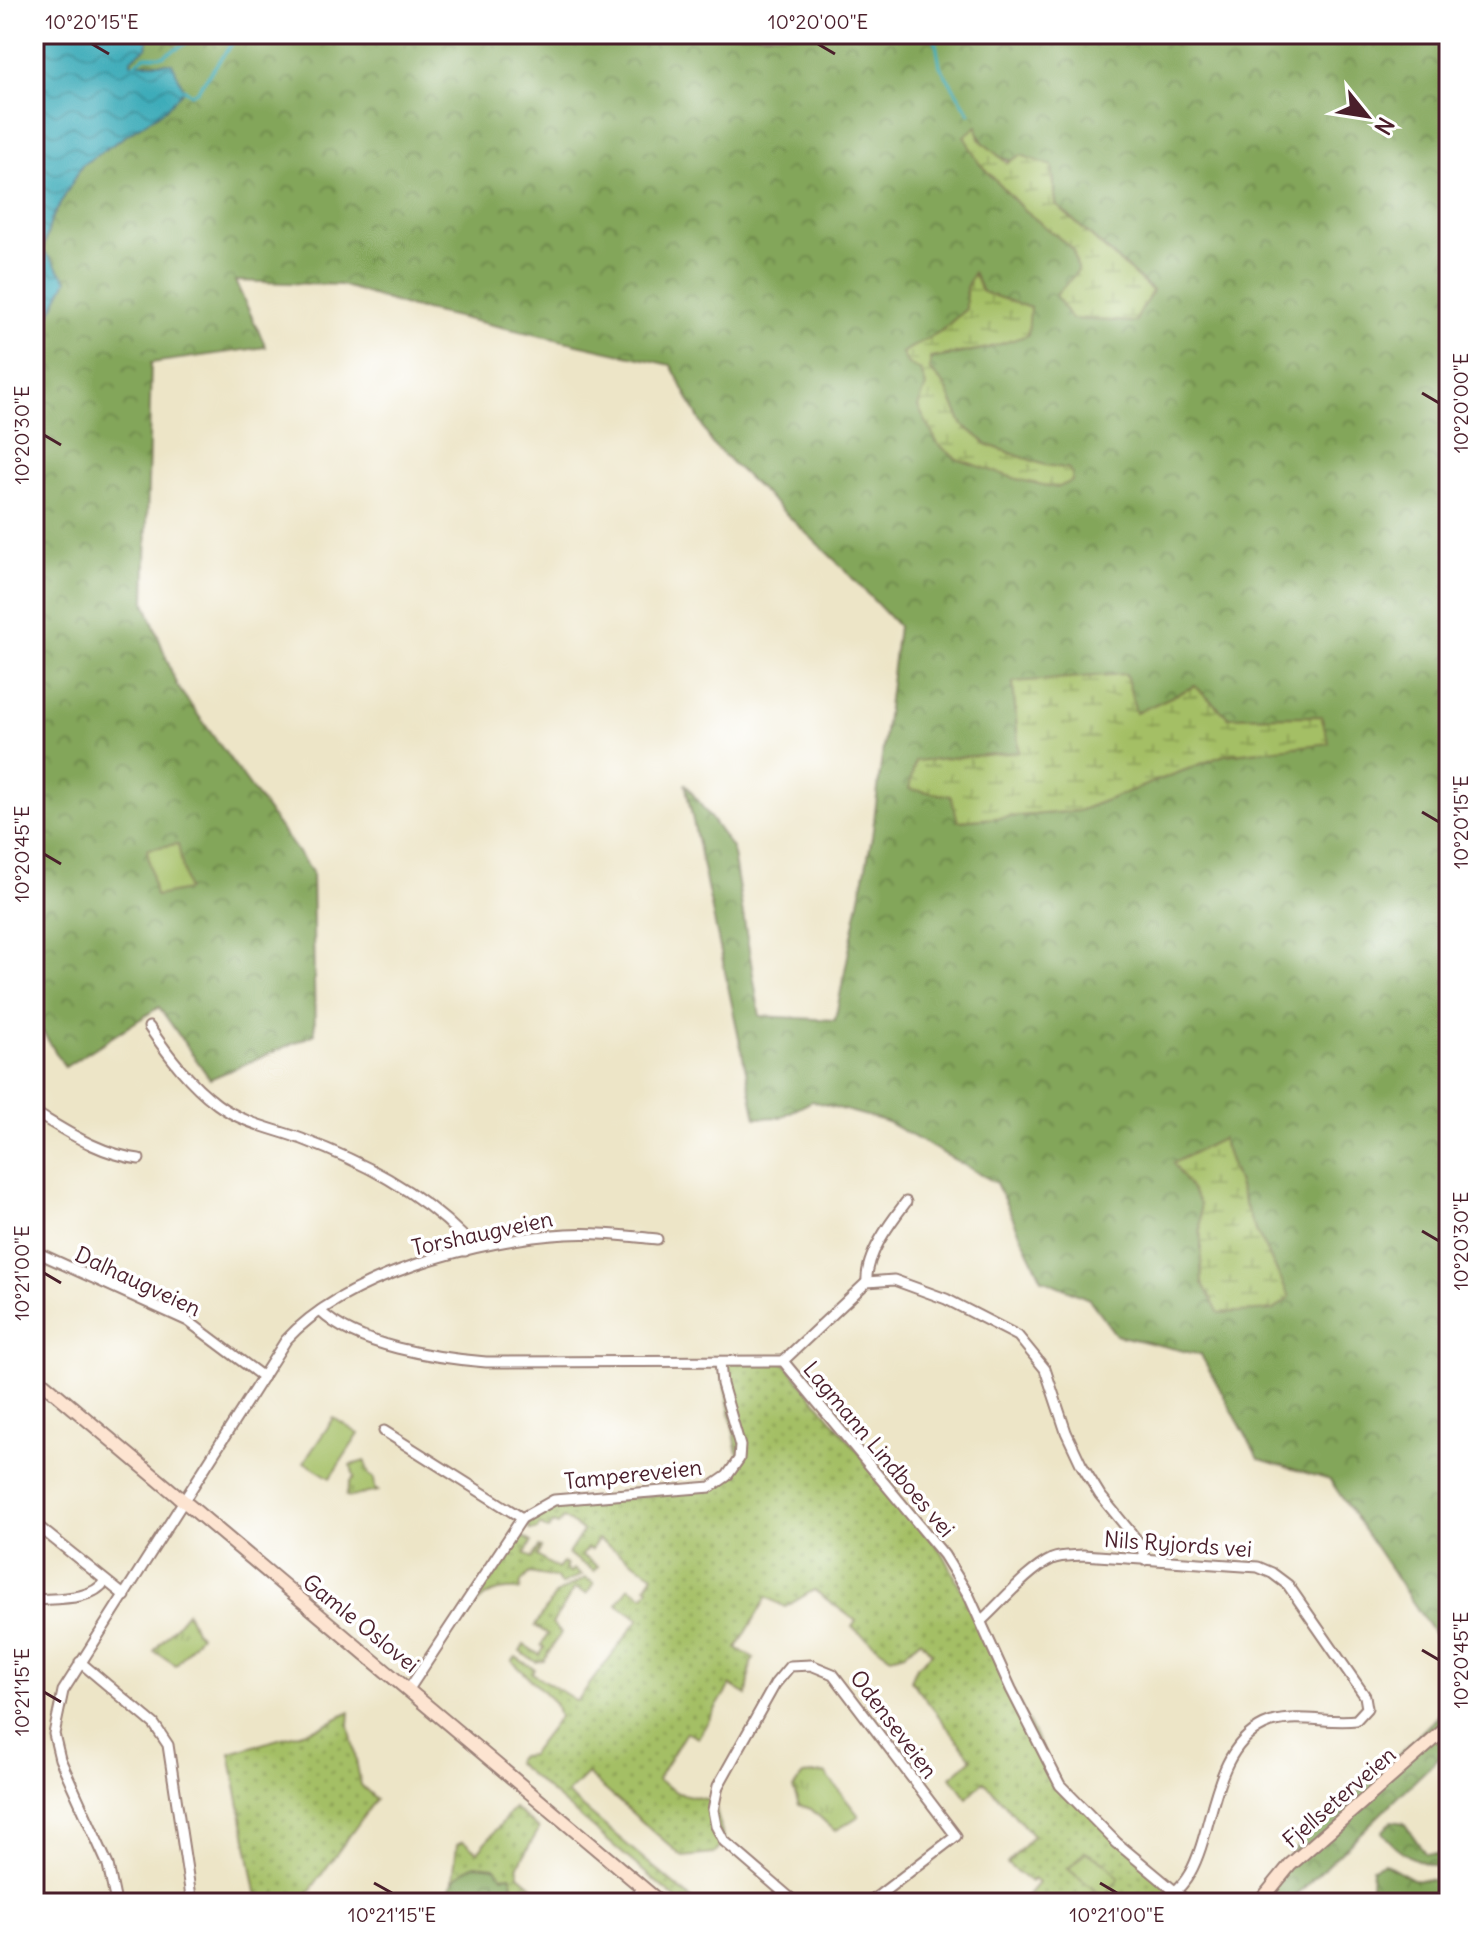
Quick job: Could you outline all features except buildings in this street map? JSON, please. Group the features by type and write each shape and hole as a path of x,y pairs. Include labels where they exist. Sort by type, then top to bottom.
{"street":[{"path":"149,1027 174,1063 219,1106 261,1128 299,1138 379,1172 436,1208 463,1236 465,1251"},
{"path":"34,1112 92,1147 118,1157 139,1159"},
{"path":"867,1282 866,1271 906,1202"},
{"name":"Torshaugveien","path":"116,1903 108,1865 60,1759 54,1734 63,1691 286,1340 303,1322 320,1311 395,1272 465,1251 528,1238 567,1234 657,1239"},
{"name":"Dalhaugveien","path":"34,1251 188,1321 263,1377"},
{"path":"783,1361 867,1282 894,1280 946,1299 1018,1336 1045,1369 1066,1432 1081,1464 1100,1495 1141,1545 1145,1560"},
{"name":"Lagmann Lindboes vei","path":"320,1311 333,1323 394,1347 441,1359 486,1362 783,1361 944,1555 981,1621 1055,1778 1100,1827 1189,1903"},
{"name":"Tampereveien","path":"409,1689 522,1518 554,1500 711,1487 727,1476 739,1459 740,1446 722,1384 720,1362"},
{"name":"Gamle Oslovei","path":"34,1375 661,1903"},
{"path":"384,1431 522,1518"},
{"path":"34,1523 125,1596"},
{"name":"Nils Ryjords vei","path":"981,1621 1035,1570 1052,1559 1083,1555 1258,1567 1288,1585 1365,1696 1365,1712 1352,1721 1297,1720 1267,1724 1244,1740 1225,1767 1217,1786 1206,1835 1176,1892"},
{"path":"34,1600 90,1594 105,1581"},
{"path":"80,1662 154,1724 168,1745 192,1903"},
{"name":"Odenseveien","path":"796,1903 724,1841 716,1826 713,1810 718,1786 775,1684 790,1666 811,1665 833,1674 956,1836 869,1903"},
{"name":"Fjellseterveien","path":"1259,1903 1290,1865 1449,1726"},
{"path":"631,1903 643,1888"},
{"path":"1150,1903 1176,1892"}],"green space":[{"path":"145,34 1449,34 1449,1656 1330,1480 1259,1459 1201,1355 1116,1335 1089,1299 1042,1279 996,1183 885,1121 812,1101 781,1117 756,1118 685,783 732,848 760,1016 835,1020 872,837 898,626 840,565 712,444 671,365 403,305 341,285 235,281 266,347 151,363 145,602 177,686 312,872 315,1034 210,1079 159,1007 65,1067 34,1018 34,347 43,250 51,220 82,165 167,108 131,63 131,59 148,41","holes":["976,126 987,148 996,154 1017,162 1052,166 1056,205 1152,290 1078,271 1073,249 1023,209 979,163","974,274 982,292 1030,308 988,348 930,359 930,370 945,386 962,424 988,445 1044,465 1069,469 983,467 957,459 921,371 902,353 941,331 966,309 966,289","1013,683 1135,714 1195,686 1228,717 1321,716 1328,743 1224,755 1078,811 959,821 952,796 1019,752","1222,1139 1250,1218 1202,1282 1200,1203"]},
{"path":"977,126 979,139 1007,163 1021,155 1052,166 1056,205 1152,291 1135,322 1071,319 1056,295 1078,271 1073,249 1023,209 979,163 964,136"},
{"path":"973,273 982,292 1030,308 1028,335 988,348 930,358 930,370 945,386 962,424 988,445 1044,465 1069,469 1072,481 1057,488 1020,480 957,459 938,444 918,407 926,386 921,371 907,363 902,353 941,331 966,309 966,289"},
{"path":"1126,674 1136,713 1195,686 1228,717 1321,716 1329,743 1224,755 1078,811 958,821 951,796 909,789 915,761 1019,752 1013,682"},
{"path":"178,844 187,890 155,896 147,849"},
{"path":"1222,1139 1250,1219 1290,1297 1274,1310 1219,1313 1202,1282 1200,1203 1173,1163"},
{"path":"783,1361 944,1555 1060,1785 1176,1892 1155,1903 1021,1903 1038,1883 1033,1879 1030,1882 1007,1864 1033,1836 984,1781 967,1798 951,1777 972,1759 911,1680 917,1666 932,1653 920,1640 905,1653 891,1657 852,1627 856,1621 814,1590 785,1607 767,1597 737,1648 754,1659 747,1695 730,1685 698,1738 686,1732 657,1780 678,1793 714,1801 724,1841 714,1854 683,1857 587,1774 567,1794 696,1903 681,1903 515,1762 520,1756 530,1755 559,1717 555,1703 512,1661 516,1657 534,1669 532,1673 577,1701 639,1619 617,1604 629,1587 644,1596 653,1575 598,1539 591,1550 587,1548 582,1556 598,1566 594,1571 568,1554 583,1531 563,1518 548,1530 540,1525 537,1530 529,1530 529,1523 557,1508 711,1487 739,1459 720,1362"},
{"path":"334,1418 359,1434 330,1478 304,1462"},
{"path":"365,1461 378,1491 346,1496 350,1481 354,1478 351,1465"},
{"path":"519,1535 532,1542 525,1553 532,1558 539,1547 537,1556 558,1569 563,1563 570,1573 573,1569 582,1575 561,1585 557,1578 529,1573 521,1582 520,1590 489,1594 467,1617 515,1539"},
{"path":"586,1578 594,1583 587,1594 575,1588 552,1624 561,1633 544,1660 536,1662 520,1652 524,1645 540,1655 544,1648 541,1645 548,1634 535,1626 556,1594"},
{"path":"187,1612 200,1635 176,1665 154,1651"},
{"path":"1449,1705 1449,1748 1288,1903 1252,1903 1304,1837 1369,1784"},
{"path":"350,1712 349,1725 361,1785 376,1799 301,1903 258,1903 230,1753 320,1727"},
{"path":"825,1773 859,1816 835,1831 811,1809 799,1805 793,1788 804,1775"},
{"path":"514,1808 539,1829 518,1866 519,1875 553,1903 509,1903 514,1898 511,1875 466,1869 453,1880 457,1844 463,1841 478,1852"},
{"path":"1392,1821 1404,1823 1425,1853 1447,1855 1449,1869 1420,1861 1396,1847 1382,1832"},
{"path":"1085,1852 1106,1863 1119,1878 1104,1897 1068,1869"},
{"path":"1384,1863 1413,1879 1449,1881 1449,1901 1399,1903 1371,1886 1372,1868"},
{"path":"476,1865 495,1867 502,1876 511,1875 515,1898 509,1903 459,1902 458,1894 450,1888 460,1874"}],"water":[{"path":"34,34 145,34 148,41 146,48 131,59 131,63 172,63 184,89 167,108 82,165 51,220 43,250 67,280 34,347"}],"waterway":[{"path":"134,64 145,56 163,56 194,34"},
{"path":"184,89 191,94 197,91 239,34"},
{"path":"931,34 935,38 940,66 970,114"}]}
